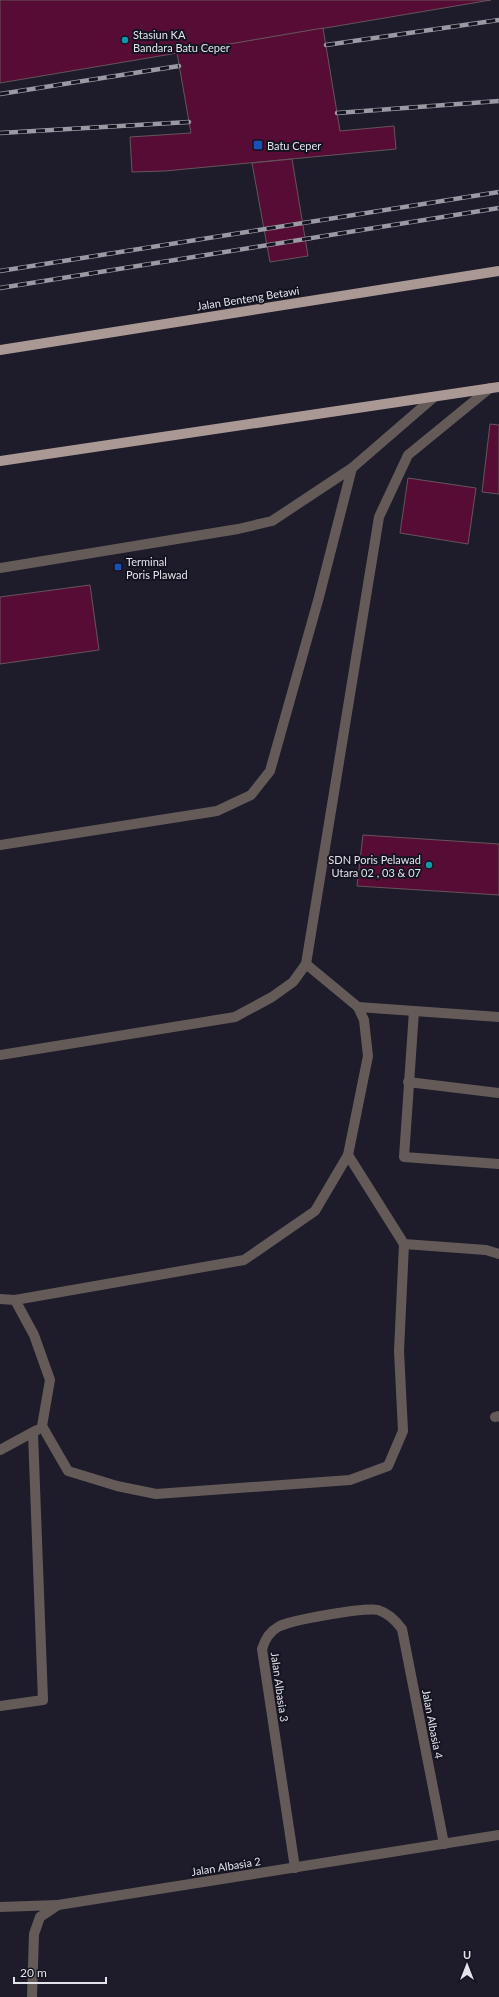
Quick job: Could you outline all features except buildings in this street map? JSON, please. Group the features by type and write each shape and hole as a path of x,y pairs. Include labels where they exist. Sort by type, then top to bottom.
{"main road":[{"name":"Jalan Benteng Betawi","path":"0,350 499,271"},
{"path":"0,461 494,388"}],"street":[{"path":"0,1055 235,1017 272,997 293,982 306,964 379,517 408,455 494,388"},
{"path":"0,568 238,529 272,521 352,468 433,398"},
{"path":"0,845 217,811 251,795 270,771 319,597 352,468"},
{"path":"0,1299 15,1300 244,1260 315,1210 348,1155 368,1056 364,1020 358,1007 306,964"},
{"path":"358,1007 499,1017"},
{"path":"414,1011 404,1157 499,1164"},
{"path":"408,1082 499,1093"},
{"path":"15,1300 34,1335 50,1380 42,1426 68,1471 117,1486 156,1494 350,1480 388,1466 403,1431 399,1351 404,1244 348,1155"},
{"path":"404,1244 486,1250 499,1254"},
{"path":"0,1449 33,1433 42,1426"},
{"path":"0,1706 42,1700 33,1433"},
{"name":"Jalan Albasia 3","path":"294,1868 262,1649 265,1638 277,1627 292,1622 369,1609 386,1615"},
{"name":"Jalan Albasia 4","path":"386,1615 397,1622 402,1629 444,1844"},
{"name":"Jalan Albasia 2","path":"32,1997 34,1934 40,1917 58,1905 499,1835"},
{"path":"0,1907 58,1905"}],"railway":[{"path":"326,45 499,20"},
{"path":"0,94 179,66"},
{"path":"337,113 499,101"},
{"path":"0,133 189,122"},
{"path":"0,271 499,192"},
{"path":"0,288 499,208"}],"place":[{"name":"Stasiun KA Bandara Batu Ceper","path":"125,40"},
{"name":"Batu Ceper","path":"258,145"},
{"name":"Terminal Poris Plawad","path":"118,567"},
{"name":"SDN Poris Pelawad Utara 02 , 03 & 07","path":"429,865"}]}
